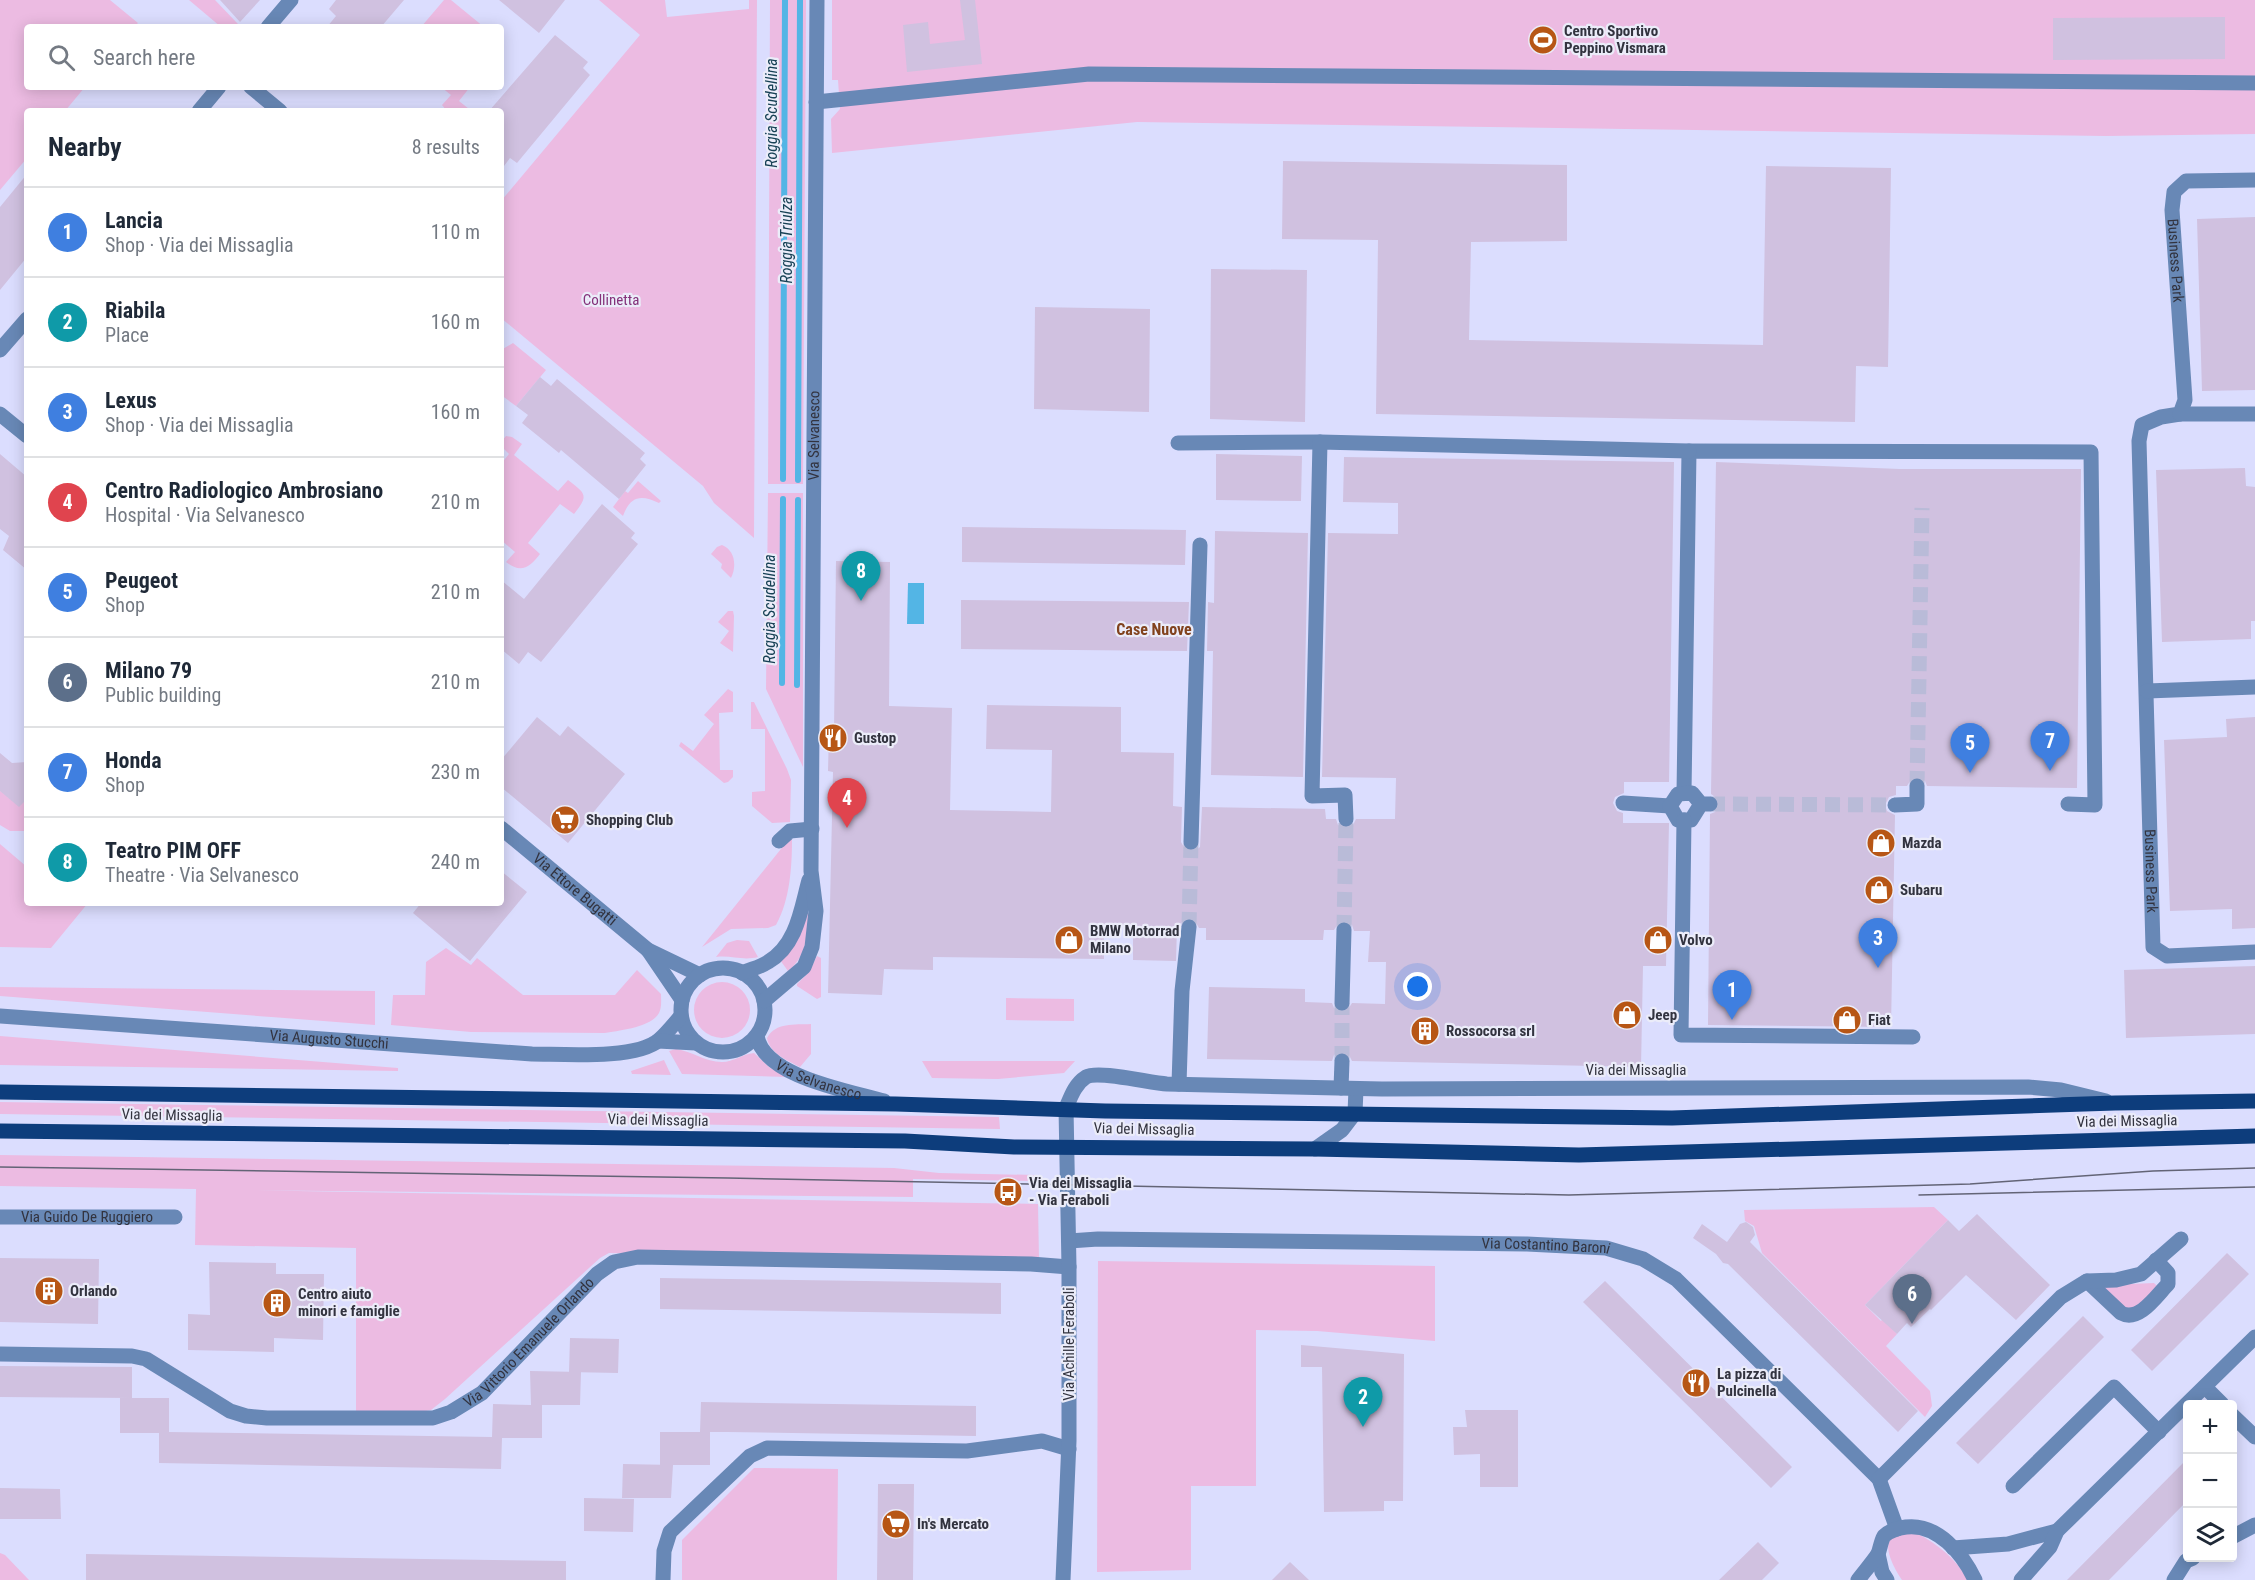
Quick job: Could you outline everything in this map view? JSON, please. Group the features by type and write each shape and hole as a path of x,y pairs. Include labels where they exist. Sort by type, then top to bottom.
{"main road":[{"name":"Via dei Missaglia","path":"0,1092 896,1104 1105,1111 1672,1118 2115,1103 2255,1101"},
{"name":"Via dei Missaglia","path":"0,1131 905,1141 1014,1147 1315,1149 1579,1155 2255,1136"}],"street":[{"path":"271,24 291,0"},
{"name":"Via Selvanesco","path":"764,1001 804,967 812,947 816,911 811,871 817,0"},
{"path":"816,102 1089,74 2255,83"},
{"path":"202,108 216,90"},
{"path":"255,90 276,108"},
{"name":"Business Park","path":"2180,414 2185,400 2172,210 2174,192 2186,181 2255,180"},
{"path":"0,350 24,322"},
{"path":"0,414 24,434"},
{"name":"Business Park","path":"2255,414 2180,414 2161,417 2142,425 2139,441 2153,947 2167,956 2255,952"},
{"path":"1178,442 1320,442 1689,451 2091,452 2095,805 2068,804"},
{"path":"1320,442 1312,796 1345,795 1346,819"},
{"path":"1684,794 1689,451"},
{"path":"1191,842 1200,545"},
{"path":"2147,691 2255,687"},
{"path":"1895,806 1917,804 1917,786"},
{"path":"1692,793 1706,804 1690,820 1678,820 1670,806 1678,794 1692,793"},
{"path":"1623,803 1670,806"},
{"path":"1684,820 1681,1035 1913,1037"},
{"path":"779,841 791,830 812,829"},
{"name":"Via Ettore Bugatti","path":"504,830 648,950 700,975"},
{"name":"Via Selvanesco","path":"742,973 768,962 786,947 798,923 811,871"},
{"path":"1179,1084 1182,991 1189,927"},
{"path":"1342,1003 1344,930"},
{"name":"Via Ettore Bugatti","path":"648,950 682,1000"},
{"path":"696,1043 686,1031 681,1016 682,1000 688,986 700,975 719,968 742,973 758,987 764,1001 764,1022 757,1036"},
{"name":"Via Augusto Stucchi","path":"0,1016 531,1054 613,1054 645,1047 658,1041 681,1016"},
{"name":"Via Selvanesco","path":"757,1036 759,1046 765,1054 798,1075 896,1104"},
{"name":"Via Augusto Stucchi","path":"658,1041 696,1043 709,1051 725,1053 745,1047 757,1036"},
{"path":"1315,1149 1342,1130 1355,1113 1342,1061"},
{"name":"Via dei Missaglia","path":"1066,1108 1074,1088 1086,1077 1094,1074 1147,1083 1349,1088 2028,1087 2061,1090 2115,1103"},
{"name":"Via Achille Feraboli","path":"1063,1580 1069,1449 1069,1241 1066,1108"},
{"name":"Via Guido De Ruggiero","path":"0,1217 175,1217"},
{"name":"Via Costantino Baroni","path":"1069,1241 1098,1239 1527,1244 1606,1248 1626,1253 1643,1259 1676,1278 1879,1479 1897,1529"},
{"path":"1879,1479 2061,1297 2087,1281 2116,1280 2141,1274 2181,1239"},
{"name":"Via Vittorio Emanuele Orlando","path":"0,1354 132,1356 146,1359 230,1411 246,1416 433,1418 467,1404 482,1393 597,1274 614,1262 638,1257 1069,1267"},
{"path":"2087,1281 2121,1313 2126,1316 2136,1315 2168,1284 2168,1273 2156,1260"},
{"path":"2020,1580 2050,1547 2057,1531 2255,1337"},
{"path":"2013,1486 2114,1387 2159,1432"},
{"path":"2205,1388 2218,1400"},
{"path":"2237,1420 2255,1437"},
{"path":"663,1580 665,1541 670,1532 750,1456 767,1448 967,1451 1042,1441 1069,1449"},
{"path":"2237,1534 2255,1525"},
{"path":"1858,1580 1878,1554 1884,1537 1897,1529 1926,1527 1942,1537 1953,1548 1976,1580"},
{"path":"1953,1548 2008,1544 2057,1531"},
{"path":"1878,1554 1882,1572 1887,1580"},
{"path":"2174,1580 2185,1562"}],"green space":[{"path":"0,0 110,0 138,23 24,24 24,90 82,90 68,108 24,108 24,162 0,190"},
{"path":"189,0 215,0 238,24 217,24"},
{"path":"444,0 451,0 480,24 424,24"},
{"name":"Collinetta","path":"599,0 665,0 667,17 749,9 749,0 757,0 754,538 714,503 703,486 504,320 504,197 640,35"},
{"path":"770,0 806,0 803,484 768,484"},
{"name":"Centro Sportivo Peppino Vismara","path":"832,0 2255,0 2255,134 2106,136 1137,122 832,153 831,119 840,109 838,80 832,80"},
{"path":"445,90 468,90 459,101 468,108 444,108 442,105 451,95"},
{"path":"513,343 546,370 516,406 504,397 504,348"},
{"path":"506,436 512,437 522,444 514,455 558,491 568,480 583,495 582,503 574,514 560,504 528,543 540,554 529,565 521,568 511,566 506,562 515,552 504,543 504,460 509,454 504,449"},
{"path":"638,481 661,501 659,503 647,498 637,499 629,504 623,516 613,507 625,491 628,493"},
{"path":"768,493 803,493 803,767 766,689"},
{"path":"722,545 730,551 734,559 731,578 721,568 722,564 711,554"},
{"path":"728,611 733,611 734,616 733,652 720,643 729,631 718,622"},
{"path":"728,689 733,692 733,712 719,713 720,770 733,770 733,777 724,783 679,746 681,742 693,751 714,724 704,715"},
{"path":"751,702 754,702 791,780 790,822 772,823 752,806 752,792 765,791 765,729 751,729"},
{"path":"0,791 24,799 24,831 10,831 0,825"},
{"path":"789,839 792,839 789,883 781,915 776,925 768,928 731,929 702,947"},
{"path":"0,844 24,864 24,906 86,906 51,948 0,947"},
{"path":"809,913 802,952 788,971 780,960 806,914"},
{"path":"737,940 749,941 758,957 716,957 727,943"},
{"path":"446,948 471,965 477,958 523,995 615,995 637,970 661,994 660,1011 655,1018 642,1025 604,1033 471,1032 391,1025 393,995 425,995 426,962"},
{"path":"817,956 821,958 821,997 817,999 797,984 809,972"},
{"path":"722,982 737,987 745,995 750,1010 745,1025 737,1033 722,1038 707,1033 699,1025 694,1010 699,995 707,987"},
{"path":"0,987 375,991 375,1025 0,996"},
{"path":"1006,998 1074,999 1074,1021 1006,1020"},
{"path":"811,1024 811,1054 800,1067 780,1056 769,1044 767,1038 775,1029"},
{"path":"0,1036 398,1068 398,1071 0,1065"},
{"path":"676,1049 722,1062 754,1053 769,1067 787,1077 682,1074 669,1051"},
{"path":"664,1060 671,1075 632,1074 631,1071"},
{"path":"922,1061 1075,1061 1064,1073 998,1079 932,1078"},
{"path":"0,1102 999,1117 1000,1129 0,1114"},
{"path":"0,1155 894,1168 939,1173 1036,1175 1036,1181 913,1179 913,1197 240,1190 1038,1204 1039,1260 609,1253 600,1258 431,1410 356,1413 356,1248 195,1245 196,1189 0,1186"},
{"path":"1934,1207 1948,1220 1865,1305 1881,1321 1884,1317 1897,1334 1886,1346 1930,1391 1932,1406 1925,1417 1762,1253 1754,1226 1745,1221 1744,1210"},
{"path":"1098,1261 1435,1266 1435,1341 1317,1331 1256,1330 1256,1486 1191,1486 1191,1570 1097,1572"},
{"path":"2154,1283 2158,1287 2133,1313 2102,1291 2107,1285"},
{"path":"754,1468 838,1469 837,1580 682,1580 682,1540"},
{"path":"1916,1533 1946,1553 1968,1580 1902,1580 1890,1557 1888,1544 1896,1535"},
{"path":"0,1553 5,1555 29,1580 0,1580"}],"water":[{"path":"908,583 924,583 924,624 907,624"}],"building":[{"path":"220,0 260,0 240,22"},
{"path":"336,0 404,0 384,24 329,24 336,16 329,9"},
{"path":"499,0 565,0 539,33"},
{"path":"960,0 975,0 982,64 907,72 903,25 928,22 930,44 965,40"},
{"path":"2225,17 2225,59 2053,60 2053,18"},
{"path":"555,35 588,62 583,68 590,75 517,163 510,158 504,166 504,108 492,108"},
{"path":"1283,161 1567,165 1567,241 1471,242 1469,340 1763,345 1766,166 1891,168 1888,367 1856,366 1855,422 1376,414 1378,240 1282,239"},
{"path":"24,178 24,261 0,290 0,207"},
{"path":"2255,217 2255,390 2202,391 2197,219"},
{"path":"1211,269 1307,270 1305,422 1210,419"},
{"path":"1035,307 1150,309 1149,412 1034,409"},
{"path":"540,377 551,386 557,379 645,453 640,459 646,465 619,499 561,450 559,453 522,423 528,415 516,406"},
{"path":"0,454 24,474 24,568 3,550 9,536 0,529"},
{"path":"1216,454 1302,456 1301,501 1216,500"},
{"path":"1344,457 1674,462 1669,782 1624,782 1624,793 1615,797 1613,803 1617,811 1623,813 1623,823 1669,823 1666,966 1643,966 1641,1067 1352,1061 1348,1053 1342,1051 1334,1055 1332,1061 1207,1059 1209,987 1305,989 1305,1002 1332,1003 1334,1008 1341,1013 1347,1011 1352,1003 1385,1004 1386,962 1368,962 1370,931 1354,931 1352,925 1345,920 1339,922 1334,930 1324,930 1323,940 1206,940 1206,928 1199,928 1194,919 1186,918 1177,927 1176,961 1133,960 1133,926 1104,926 1104,959 933,957 933,970 884,969 882,995 828,993 833,772 828,771 829,731 834,731 836,561 890,562 889,706 952,708 950,810 1051,812 1052,750 986,749 987,705 1121,707 1121,752 1174,753 1173,806 1182,807 1181,842 1186,851 1195,851 1200,847 1202,807 1325,809 1326,819 1336,819 1338,825 1346,829 1352,827 1356,819 1395,819 1396,778 1322,777 1328,533 1398,534 1398,503 1343,502"},
{"path":"1716,462 1900,469 2081,469 2077,788 1927,786 1925,781 1918,776 1912,778 1907,786 1896,786 1896,795 1889,797 1885,805 1887,811 1895,815 1891,1027 1708,1025 1710,814 1715,812 1720,805 1718,799 1711,794"},
{"path":"2245,468 2246,486 2255,487 2255,621 2251,621 2251,639 2162,642 2156,470"},
{"path":"602,504 635,533 631,538 638,544 541,662 528,652 519,664 504,652 504,582 524,599"},
{"path":"962,527 1186,530 1185,565 962,562"},
{"path":"1215,531 1308,533 1303,777 1211,775 1213,651 1207,651 1208,602 1214,603"},
{"path":"961,600 1189,602 1187,651 961,649"},
{"path":"537,717 560,736 568,726 625,774 568,843 504,790 504,756"},
{"path":"2255,717 2255,928 2232,929 2232,909 2170,911 2164,740 2227,737 2226,719"},
{"path":"0,753 12,763 24,762 24,802 19,807 0,791"},
{"path":"504,873 527,892 470,961 413,913 419,906 504,906"},
{"path":"2255,966 2255,1034 2126,1038 2124,970"},
{"path":"1977,1214 2050,1285 2016,1320 1966,1275 1931,1310 1911,1327 1907,1323 1897,1334 1865,1305 1948,1220 1959,1231"},
{"path":"1746,1222 1753,1227 1755,1235 1750,1242 1918,1411 1898,1432 1728,1264 1723,1263 1716,1254 1693,1238 1702,1224 1727,1242 1740,1224"},
{"path":"2227,1253 2249,1274 2152,1371 2131,1350"},
{"name":"Orlando","path":"0,1258 99,1259 98,1324 0,1322"},
{"name":"Centro aiuto minori e famiglie","path":"209,1262 276,1263 276,1274 324,1274 323,1340 274,1338 274,1352 188,1350 188,1314 210,1315"},
{"path":"660,1278 1001,1283 1001,1314 660,1309"},
{"path":"1605,1281 1792,1467 1771,1488 1583,1302"},
{"path":"2083,1316 2104,1337 1978,1464 1956,1443"},
{"path":"570,1338 619,1339 618,1373 569,1372"},
{"path":"1301,1345 1404,1354 1403,1501 1384,1501 1384,1511 1324,1512 1322,1367 1301,1367"},
{"path":"0,1366 132,1367 132,1398 0,1397"},
{"path":"530,1371 581,1372 580,1405 542,1405 542,1438 502,1438 501,1469 159,1463 159,1433 120,1433 120,1398 169,1398 169,1432 492,1437 493,1404 531,1405"},
{"path":"701,1402 976,1406 976,1436 710,1432 710,1465 660,1465 660,1432 700,1432"},
{"path":"1465,1410 1518,1410 1518,1487 1480,1487 1480,1454 1454,1455 1453,1427 1467,1427"},
{"path":"2183,1463 2183,1505 2109,1580 2067,1580"},
{"path":"623,1464 673,1465 671,1498 622,1498"},
{"name":"In's Mercato","path":"878,1484 914,1484 913,1580 877,1580"},
{"path":"0,1488 60,1489 61,1519 0,1519"},
{"path":"584,1498 634,1499 633,1532 584,1531"},
{"path":"1758,1542 1779,1563 1762,1580 1719,1580"},
{"path":"86,1554 566,1561 566,1580 86,1580"},
{"path":"1290,1562 1309,1580 1272,1580"}],"waterway":[{"name":"Roggia Scudellina","path":"783,479 785,0"},
{"name":"Roggia Triulza","path":"798,480 800,0"},
{"name":"Roggia Scudellina","path":"782,683 783,499"},
{"name":"Roggia Triulza","path":"797,685 798,500"}],"tunnel":[{"path":"1917,786 1922,508"},
{"path":"1710,804 1895,805"},
{"path":"1344,930 1346,819"},
{"path":"1189,927 1191,842"},
{"path":"1342,1003 1342,1061"}],"tram line":[{"path":"0,1167 728,1178 1569,1195 1970,1184 2153,1171 2255,1168"},
{"path":"1919,1195 2255,1187"}],"place":[{"name":"Centro Sportivo Peppino Vismara","path":"1543,40"},
{"name":"Teatro PIM OFF","path":"861,601"},
{"name":"Gustop","path":"833,738"},
{"name":"Honda","path":"2050,771"},
{"name":"Peugeot","path":"1970,773"},
{"name":"Shopping Club","path":"565,820"},
{"name":"Centro Radiologico Ambrosiano","path":"847,828"},
{"name":"Mazda","path":"1881,843"},
{"name":"Subaru","path":"1879,890"},
{"name":"BMW Motorrad Milano","path":"1069,940"},
{"name":"Volvo","path":"1658,940"},
{"name":"Lexus","path":"1878,968"},
{"name":"Jeep","path":"1627,1015"},
{"name":"Lancia","path":"1732,1020"},
{"name":"Fiat","path":"1847,1020"},
{"name":"Rossocorsa srl","path":"1425,1031"},
{"name":"Via dei Missaglia - Via Feraboli","path":"1008,1192"},
{"name":"Orlando","path":"49,1291"},
{"name":"Centro aiuto minori e famiglie","path":"277,1303"},
{"name":"Milano 79","path":"1912,1324"},
{"name":"La pizza di Pulcinella","path":"1696,1383"},
{"name":"Riabila","path":"1363,1427"},
{"name":"In's Mercato","path":"896,1524"}],"district":[{"name":"Case Nuove","path":"1154,629"}]}
